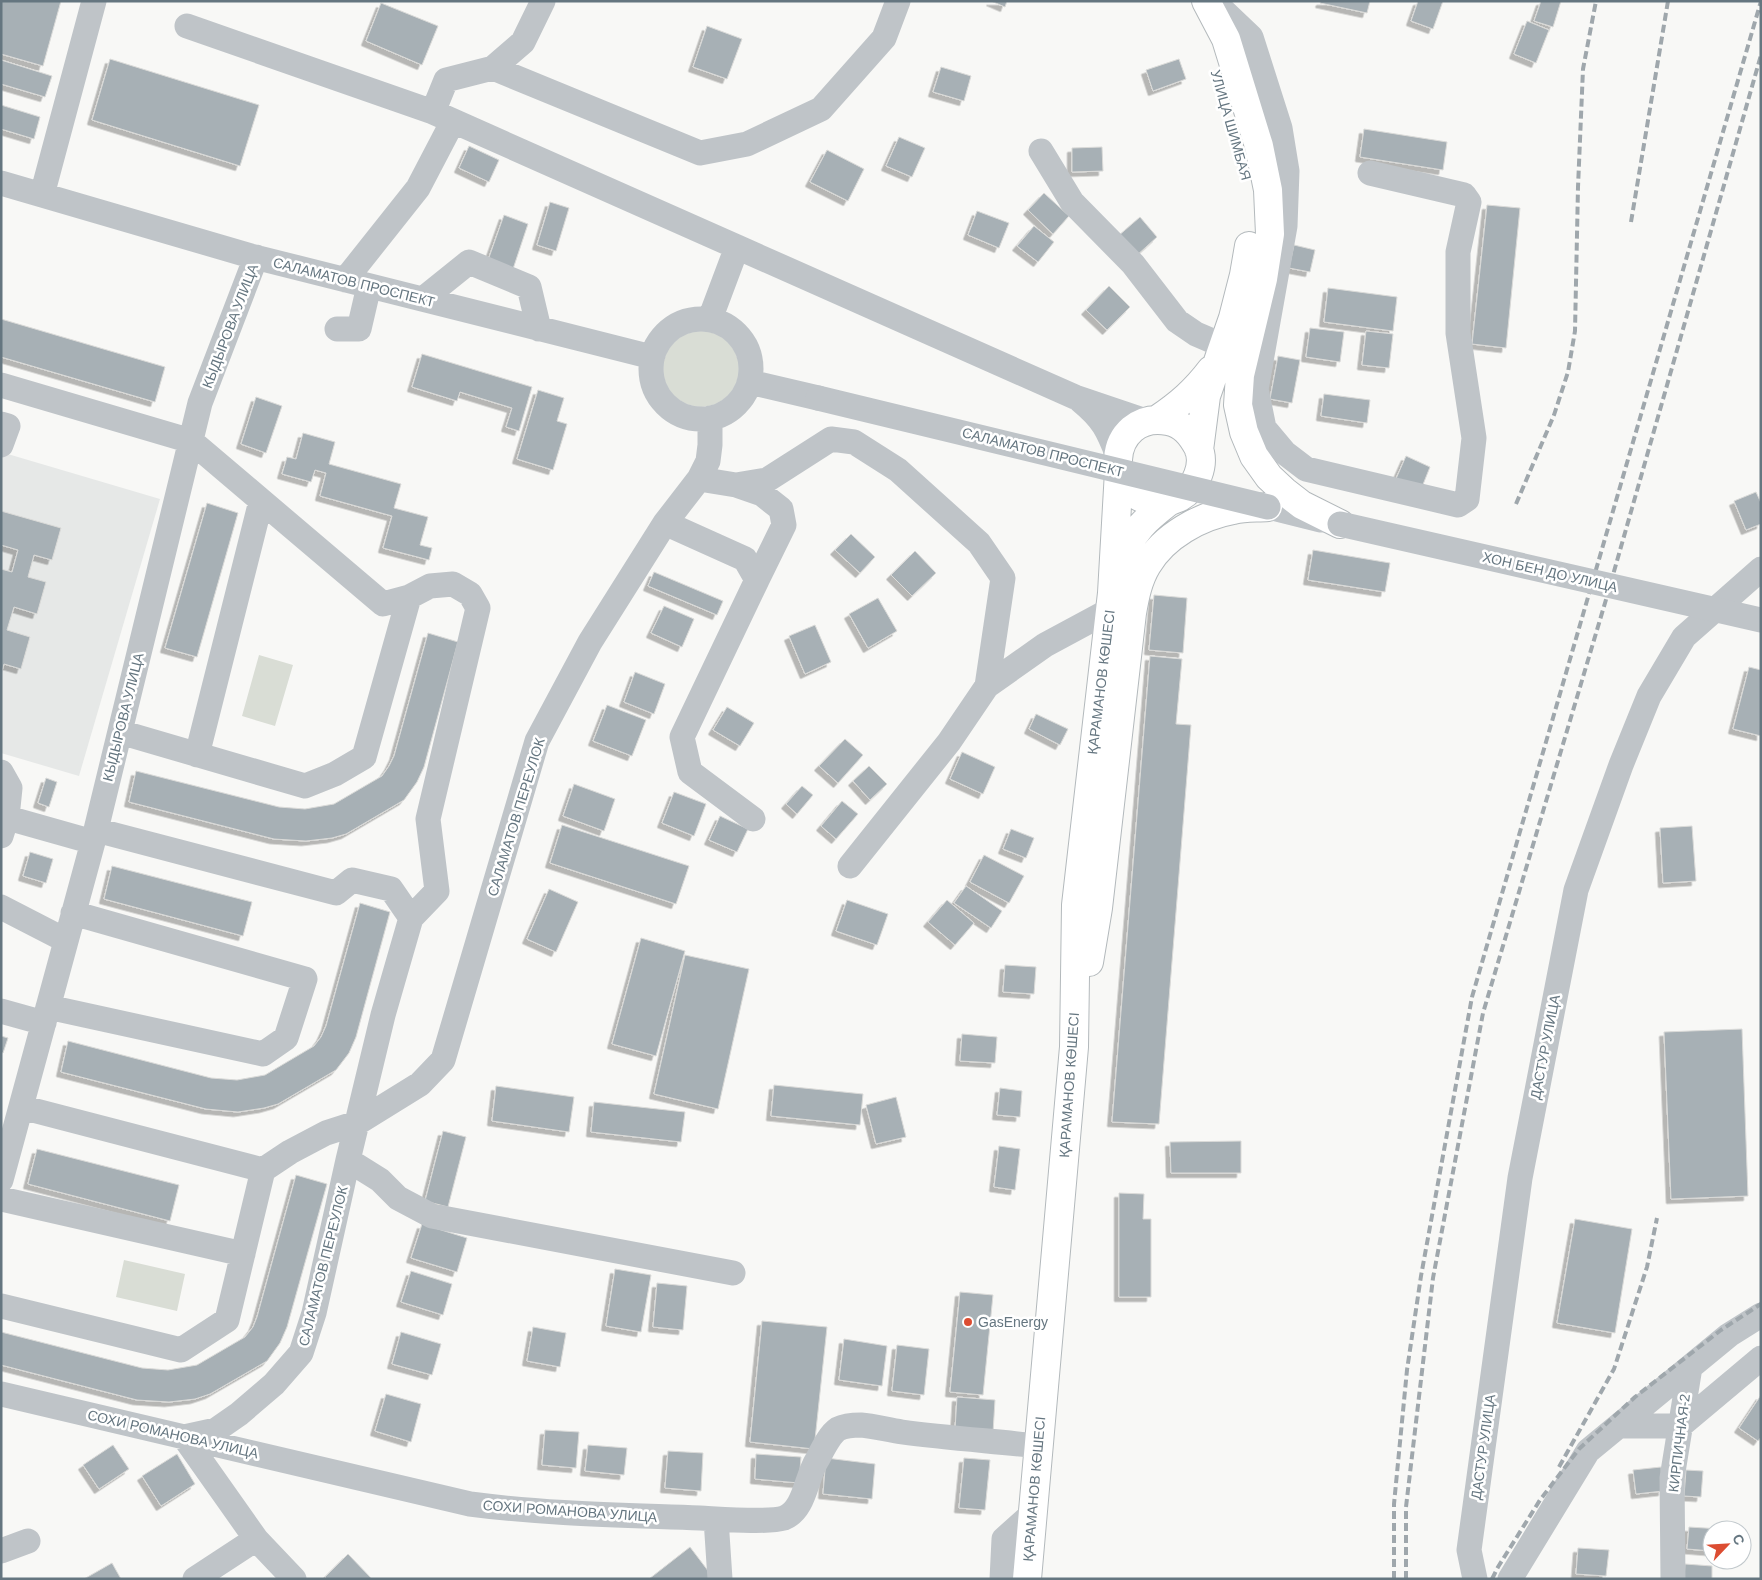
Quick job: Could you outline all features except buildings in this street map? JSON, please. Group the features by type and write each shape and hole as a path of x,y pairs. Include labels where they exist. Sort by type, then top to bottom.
{"main road":[{"name":"УЛИЦА ШИМБАЯ","path":"1199,450 1206,396 1244,275 1251,232 1249,193 1241,151 1208,45 1201,1"},
{"path":"1206,1 1226,39 1259,146 1268,190 1270,234 1258,301 1240,375 1238,405 1244,432 1254,456 1269,477 1302,505 1340,524"},
{"path":"1111,601 1118,463 1122,441 1132,429 1179,405 1196,390 1220,356"},
{"path":"1111,601 1124,554 1140,526 1168,502 1181,497 1191,488 1198,476 1201,463 1199,450 1191,434 1176,423 1152,420"},
{"path":"1118,463 1124,483 1137,496 1155,502 1168,502"},
{"path":"1074,1047 1098,908 1136,589 1147,564 1163,545 1183,529 1208,517 1233,510 1268,507"},
{"name":"ҚАРАМАНОВ КӨШЕСІ","path":"1027,1579 1074,1047 1076,905 1111,601"}],"street":[{"path":"42,195 94,1"},
{"path":"345,280 418,188 443,116 446,80 493,68 523,42 543,1"},
{"path":"493,68 700,153 747,144 821,109 884,38 898,1"},
{"path":"1213,1 1251,37 1280,128 1287,171 1285,226 1256,389 1264,428 1285,453 1306,469 1458,505 1467,499 1474,438 1458,333 1458,252 1469,202 1464,194 1370,173"},
{"path":"188,26 443,116 1075,397 1152,420"},
{"path":"1041,151 1072,202 1133,264 1177,321 1196,334 1220,356"},
{"name":"САЛАМАТОВ ПРОСПЕКТ","path":"1,183 256,257 652,357"},
{"path":"710,319 720,287 737,247"},
{"name":"КЫДЫРОВА УЛИЦА","path":"1,1180 94,836 200,403 256,257"},
{"path":"423,299 469,262 529,287 539,329"},
{"path":"336,329 359,329 369,286"},
{"path":"691,319 710,319 729,326 744,342 751,361 750,382 742,399 728,412 710,418 690,418 672,410 658,395 651,377 652,357 660,339 674,326 691,319"},
{"name":"САЛАМАТОВ ПРОСПЕКТ","path":"750,382 1340,524"},
{"path":"1,384 191,441 383,604 409,597 430,586 453,584 470,594 478,608 428,819 437,891 410,918 391,888 352,880 336,893 94,836 3,823 10,788 1,772"},
{"path":"1075,397 1096,414 1109,432 1118,463"},
{"name":"САЛАМАТОВ ПЕРЕУЛОК","path":"358,1123 420,1084 443,1060 537,741 590,642 665,523 699,479 708,461 710,418"},
{"path":"1,424 8,426 1,445"},
{"path":"736,485 767,480 831,439 854,442 898,470 979,542 1003,578 987,686"},
{"path":"699,479 736,485 762,494 781,509 784,525 682,737 690,772 753,819"},
{"path":"198,755 261,500"},
{"path":"665,523 745,559 757,580"},
{"name":"ХОН БЕН ДО УЛИЦА","path":"1340,524 1761,620"},
{"name":"ДАСТУР УЛИЦА","path":"1475,1579 1470,1550 1520,1178 1576,890 1620,765 1649,696 1684,638 1761,570"},
{"path":"120,732 305,786 335,774 364,757 409,597"},
{"path":"850,866 949,742 987,686 1111,601"},
{"path":"1,907 65,940"},
{"path":"1,1010 46,1015 263,1054 286,1038 305,979 72,913"},
{"name":"САЛАМАТОВ ПЕРЕУЛОК","path":"184,1437 216,1430 239,1414 274,1384 301,1353 314,1313 383,1015 410,918"},
{"path":"21,1107 263,1170"},
{"path":"1,1306 181,1350 227,1320 263,1170 290,1152 326,1133 358,1123"},
{"path":"348,1160 380,1180 398,1198 432,1216 733,1273"},
{"path":"1,1199 243,1254"},
{"path":"1510,1579 1588,1451 1729,1334 1761,1315"},
{"path":"1619,1426 1680,1426 1761,1358"},
{"name":"КИРПИЧНАЯ-2","path":"1673,1579 1672,1478 1690,1367"},
{"name":"СОХИ РОМАНОВА УЛИЦА","path":"1,1394 470,1504 532,1511 771,1520 787,1516 796,1508 814,1465 831,1436 838,1429 848,1426 860,1425 901,1432 1038,1446"},
{"path":"184,1437 256,1539 294,1579"},
{"path":"1002,1579 1004,1539 1032,1514"},
{"path":"716,1518 720,1579"},
{"path":"195,1579 256,1539"},
{"path":"1,1551 28,1541"}],"shaded area":[{"path":"694,331 708,331 722,337 733,348 739,362 736,384 728,396 708,407 694,407 680,401 669,390 663,376 663,362 669,348 680,337"},
{"path":"1,452 160,499 79,776 1,753"},
{"path":"259,655 293,665 275,726 242,716"},
{"path":"124,1260 185,1274 177,1311 116,1297"}],"railway":[{"path":"1516,504 1554,415 1568,372 1575,331 1583,69 1596,1"},
{"path":"1631,222 1668,1"},
{"path":"1394,1579 1394,1504 1407,1370 1421,1276 1472,997 1761,1"},
{"path":"1406,1579 1406,1507 1433,1278 1483,1013 1605,603 1761,55"},
{"path":"1559,1467 1614,1369 1647,1267 1657,1218"},
{"path":"1492,1579 1540,1500 1579,1449 1635,1397 1721,1330 1761,1304"}],"place":[{"name":"GasEnergy","path":"968,1322"}]}
